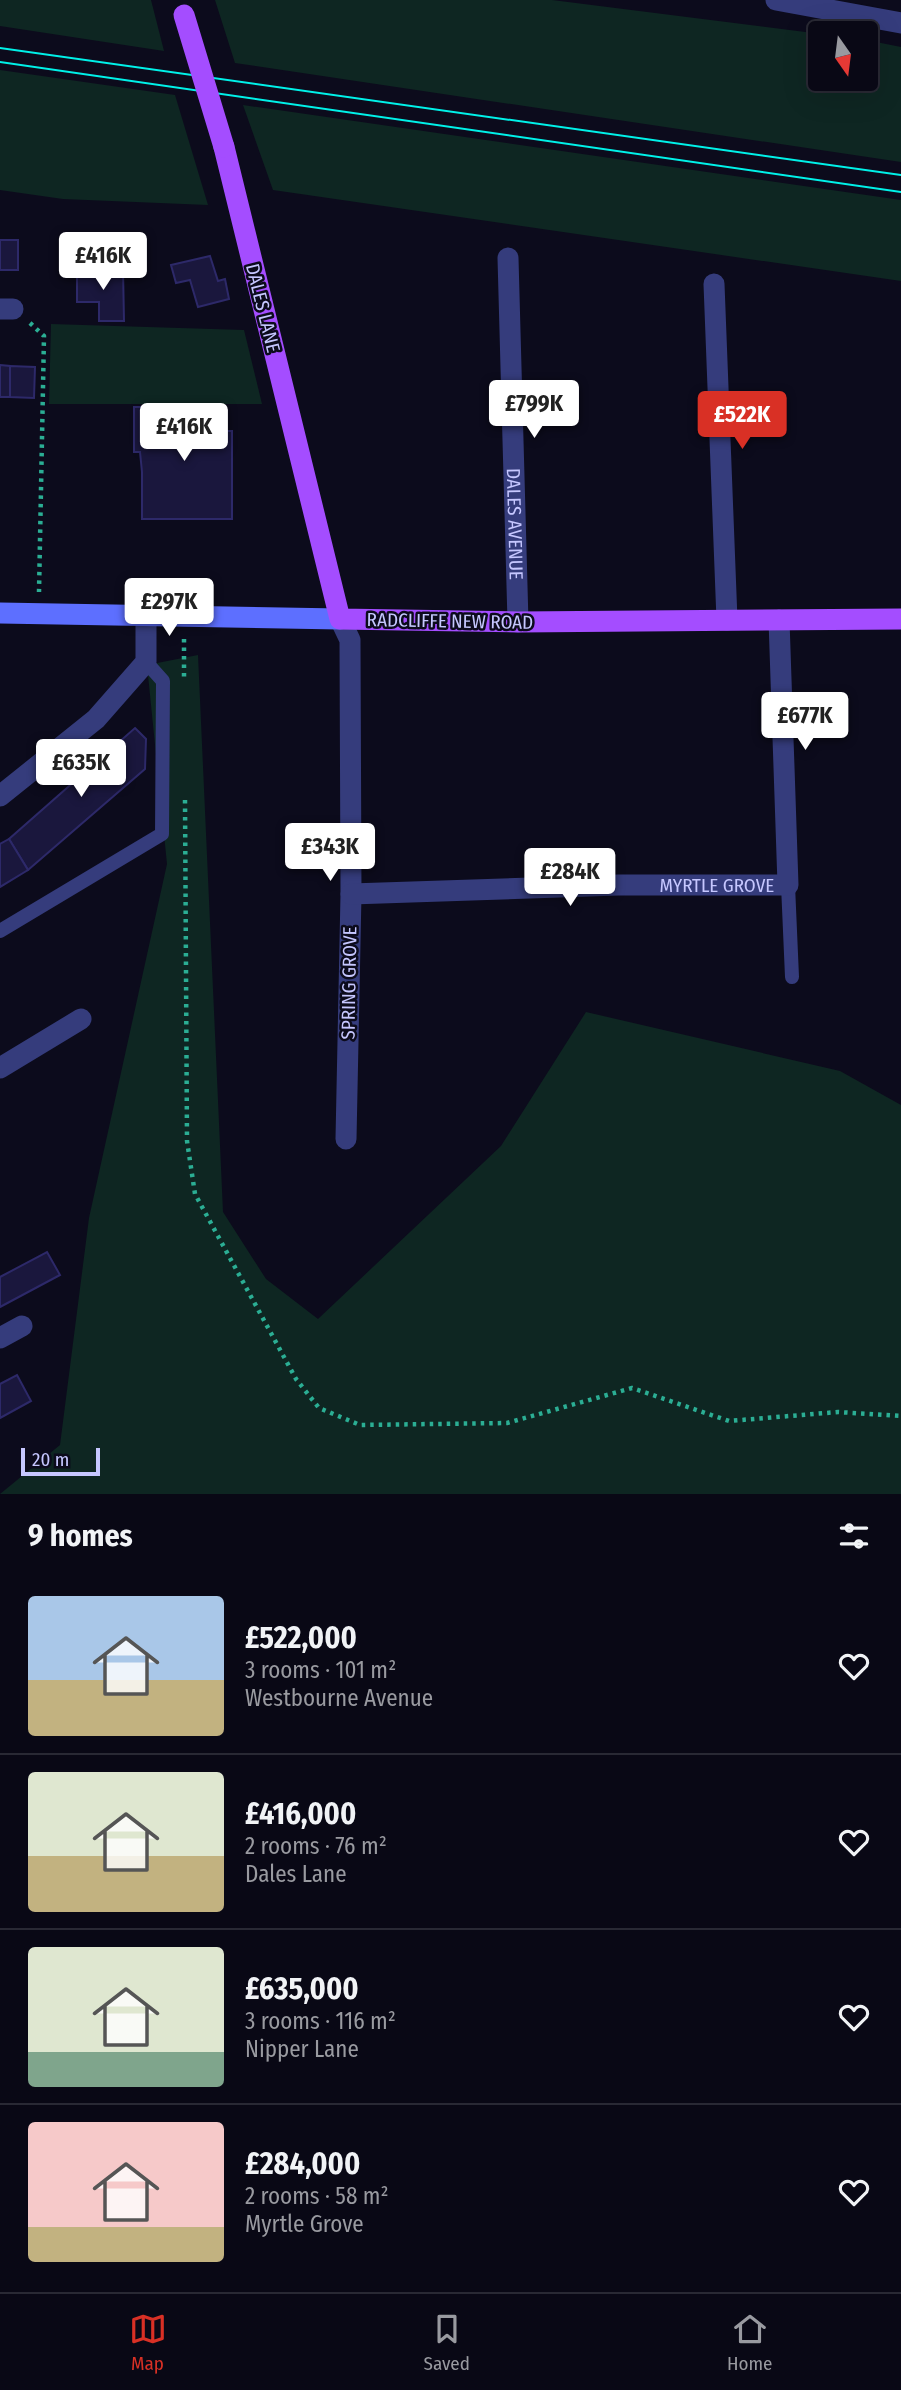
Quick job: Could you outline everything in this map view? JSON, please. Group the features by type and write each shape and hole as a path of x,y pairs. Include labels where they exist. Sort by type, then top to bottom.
{"main road":[{"name":"DALES LANE","path":"181,8 224,147 340,619"},
{"name":"RADCLIFFE NEW ROAD","path":"0,613 518,622 901,619"}],"street":[{"path":"776,0 901,23"},
{"name":"DALES AVENUE","path":"508,258 518,622"},
{"path":"714,284 727,620"},
{"path":"0,796 96,719 146,662 146,617"},
{"name":"SPRING GROVE","path":"340,619 350,640 351,894 346,1139"},
{"path":"779,620 788,885"},
{"name":"MYRTLE GROVE","path":"351,894 618,886 788,885"},
{"path":"0,1068 80,1019"},
{"path":"0,1338 22,1326"}],"lane":[{"path":"0,931 162,834 163,681 146,662"},
{"path":"788,885 792,977"}],"path":[{"path":"7,309 44,336 38,614"},
{"path":"184,617 184,686"},
{"path":"185,796 187,1141 195,1194 296,1379 319,1408 360,1425 507,1423 632,1388 729,1421 838,1412 901,1416"}],"green space":[{"path":"0,0 151,0 164,51 0,26"},
{"path":"215,0 552,0 808,32 808,91 878,91 878,42 901,47 901,162 235,63"},
{"path":"0,70 175,95 208,205 63,199 0,190"},
{"path":"243,105 901,200 901,281 273,190"},
{"path":"51,324 244,330 262,404 49,404"},
{"path":"198,655 223,1212 266,1279 318,1319 501,1146 586,1012 840,1071 901,1105 901,1494 0,1494 60,1445 89,1218 167,864 147,665"}],"building":[{"path":"0,240 18,240 18,270 0,270"},
{"path":"210,256 218,281 225,279 229,299 198,307 190,280 176,283 171,265"},
{"path":"77,268 123,270 124,321 99,321 99,302 77,302"},
{"path":"0,365 10,366 10,397 0,397"},
{"path":"10,366 35,367 34,398 10,397"},
{"path":"134,407 224,407 224,431 232,431 232,519 142,519 142,472 140,452 134,452"},
{"path":"135,728 146,739 145,769 28,870 9,839"},
{"path":"9,839 28,870 0,887 0,844"},
{"path":"47,1252 60,1275 0,1307 0,1277"},
{"path":"17,1375 31,1401 0,1418 0,1384"}],"tram line":[{"path":"0,48 901,175"},
{"path":"0,62 901,192"}]}
